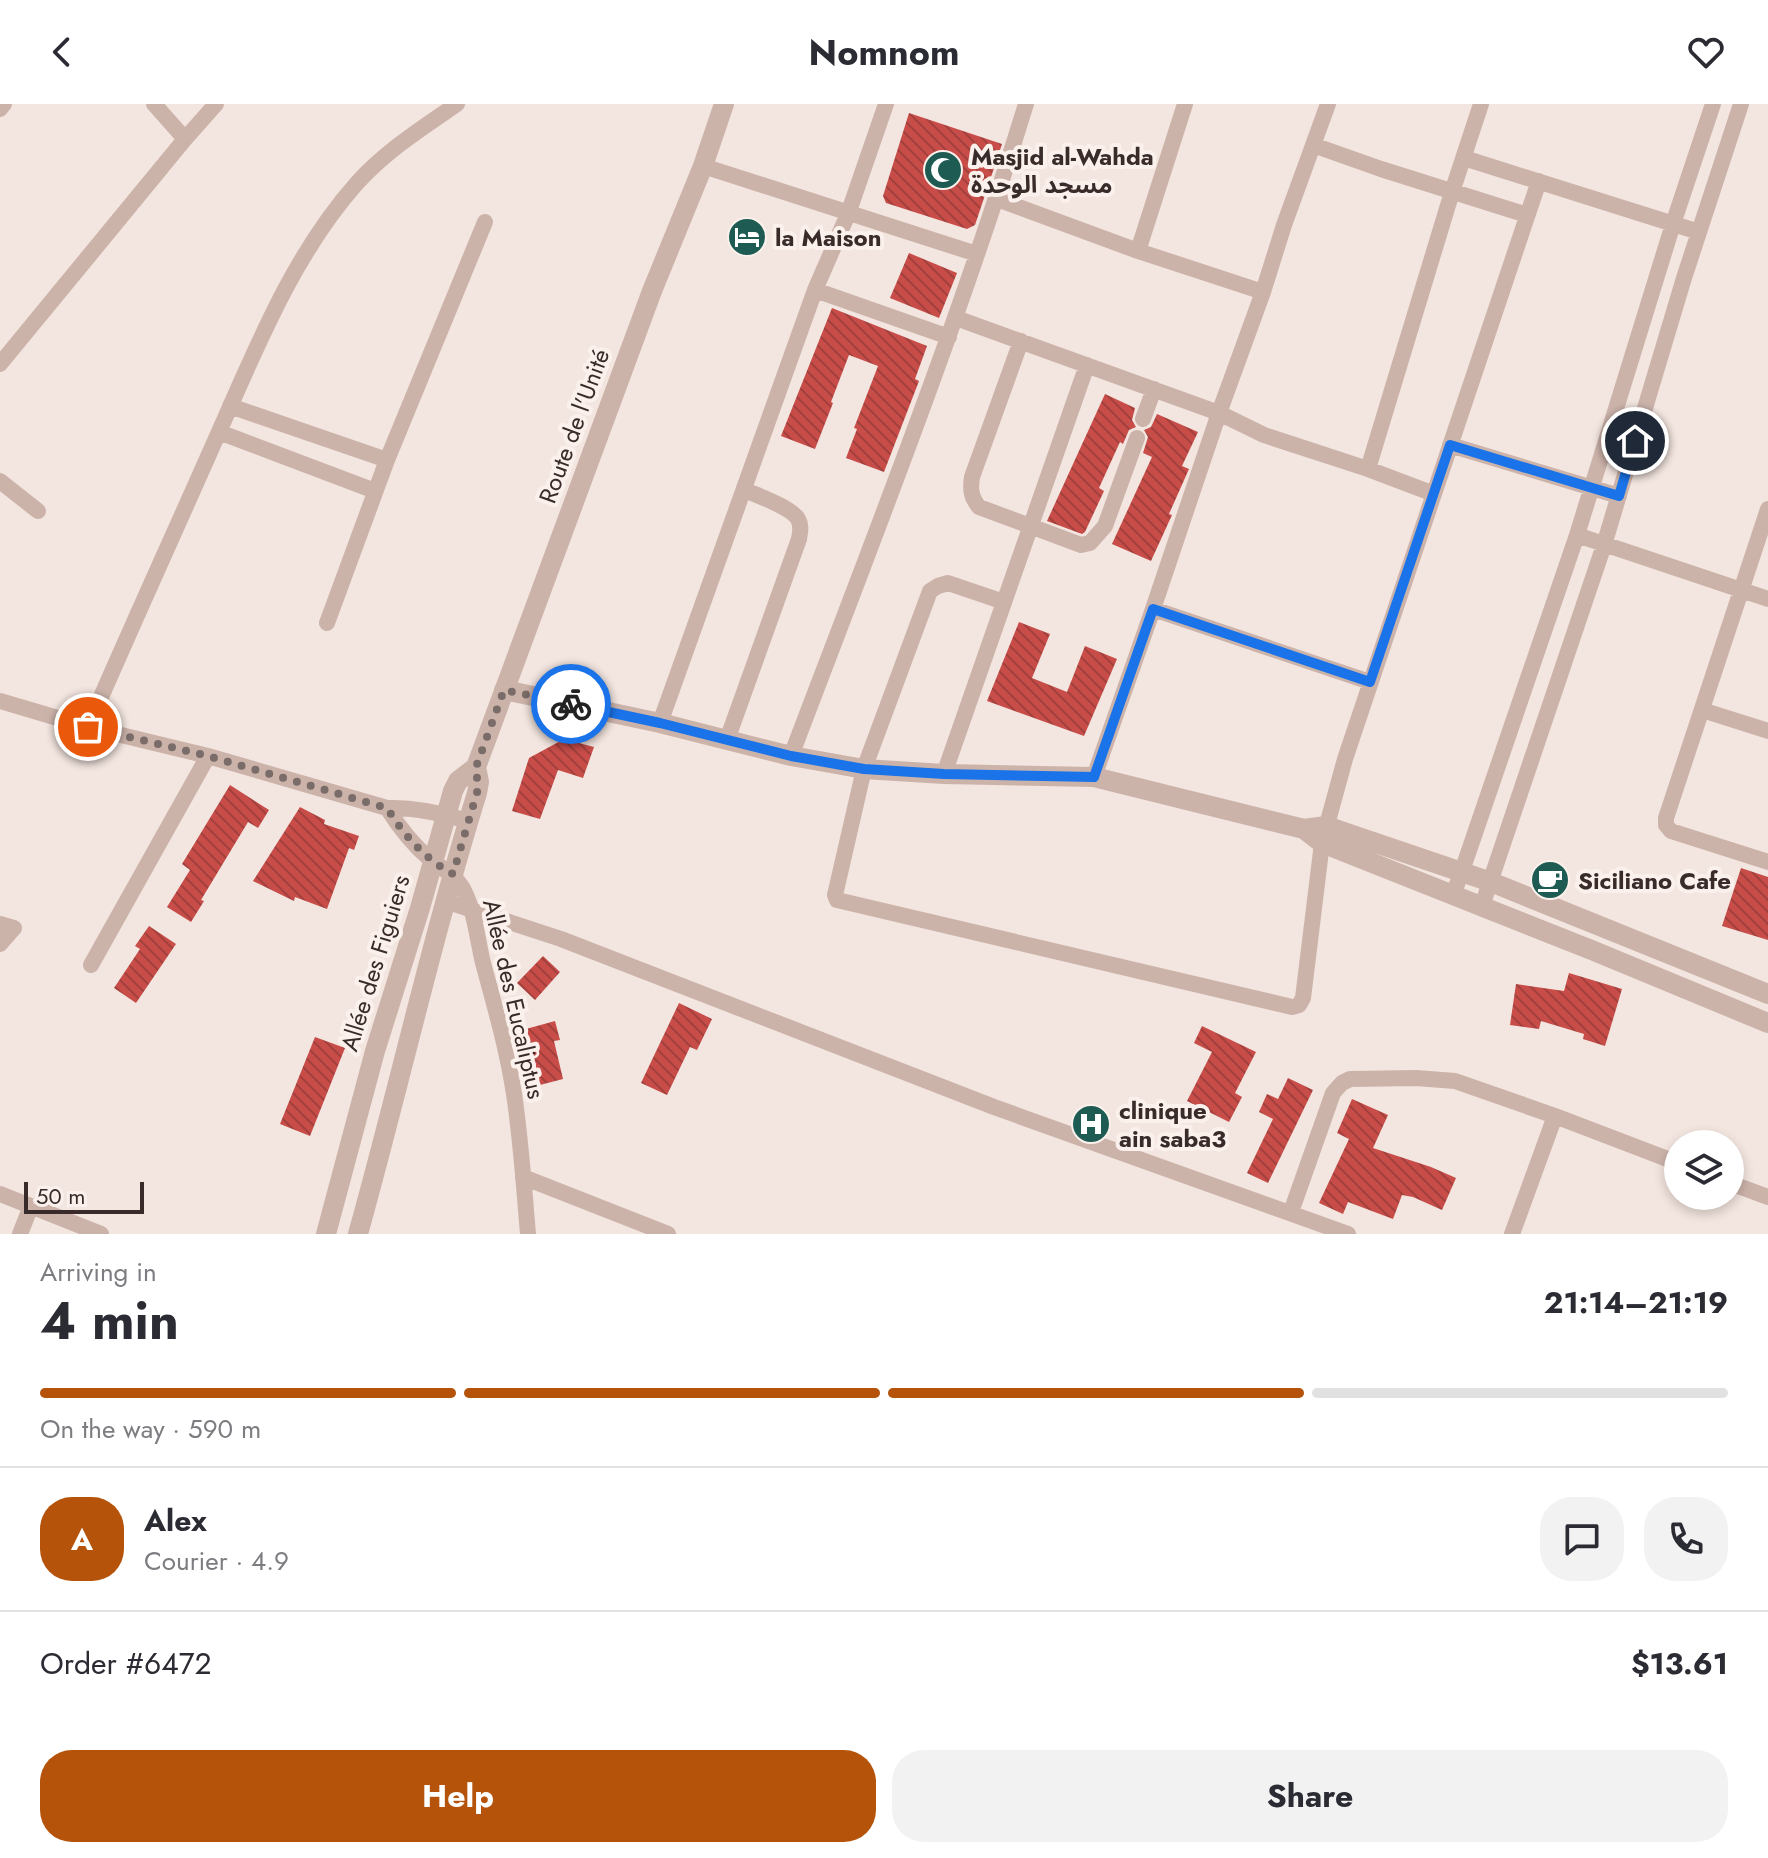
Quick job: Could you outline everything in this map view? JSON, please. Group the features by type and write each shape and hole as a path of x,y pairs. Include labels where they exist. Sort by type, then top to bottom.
{"street":[{"path":"0,109 4,104"},
{"path":"154,104 185,139"},
{"path":"0,364 216,104"},
{"path":"88,727 268,322 316,239 336,209 384,157 457,104"},
{"name":"Route de l'Unité","path":"476,767 724,104"},
{"path":"660,723 815,290 848,214 886,104"},
{"path":"791,756 956,318 1026,104"},
{"path":"1138,251 1185,104"},
{"path":"1094,777 1328,104"},
{"path":"1368,469 1481,104"},
{"path":"1453,895 1577,535 1713,104"},
{"path":"1482,906 1604,545 1741,104"},
{"path":"1313,145 1527,215"},
{"path":"1464,158 1699,232"},
{"path":"703,166 977,254"},
{"path":"1004,602 948,583 930,591 864,769 835,895 837,900 1292,1007 1299,1005 1303,998 1324,834 1345,759 1539,181"},
{"path":"997,199 1138,251 1263,292"},
{"path":"327,623 387,460 485,222"},
{"path":"815,290 949,337"},
{"path":"956,318 1219,413 1264,435 1434,494"},
{"path":"1021,341 972,477 972,498 979,507 1081,545 1090,543 1105,526 1137,438"},
{"path":"944,774 1087,365"},
{"path":"1143,419 1154,389"},
{"path":"230,406 387,460"},
{"path":"219,432 375,491"},
{"path":"1450,445 1619,496"},
{"path":"0,481 38,511"},
{"path":"727,740 801,527 791,512 745,490"},
{"path":"1768,509 1666,818 1666,825 1671,831 1768,862"},
{"path":"1577,535 1768,599"},
{"path":"1153,609 1370,682"},
{"path":"504,690 660,723 791,756 864,769 1094,777 1462,871 1768,994"},
{"path":"0,701 88,727 208,756 387,808 419,809 468,821"},
{"path":"1702,710 1768,731"},
{"path":"91,965 208,756"},
{"name":"Allée des Figuiers","path":"326,1234 375,1051 447,814 458,781 476,767"},
{"name":"Allée des Figuiers","path":"358,1234 445,901 478,789 476,767"},
{"path":"387,808 397,824 433,862 453,874"},
{"path":"1324,834 1453,895 1768,1023"},
{"name":"Allée des Eucaliptus","path":"453,874 471,909 502,1031 515,1096 528,1234"},
{"path":"445,901 561,939 994,1107 1348,1234"},
{"path":"0,924 14,928 0,944"},
{"path":"1291,1212 1333,1093 1350,1079 1455,1081 1664,1158"},
{"path":"1512,1234 1555,1116"},
{"path":"523,1177 668,1234"},
{"path":"1744,1188 1768,1197"},
{"path":"0,1194 101,1234"},
{"path":"20,1234 31,1206"}],"building":[{"name":"Masjid al-Wahda مسجد الوحدة","path":"909,113 1002,144 975,225 967,229 886,203 883,196"},
{"path":"909,253 957,273 939,318 890,298"},
{"path":"832,308 927,346 915,379 919,381 884,472 846,458 878,366 849,355 815,449 781,436"},
{"path":"1105,394 1135,408 1132,420 1136,427 1129,430 1123,444 1120,442 1099,488 1104,491 1082,534 1047,521"},
{"path":"1157,414 1198,432 1182,466 1189,469 1151,561 1112,544 1152,457 1143,453 1148,437 1144,430 1151,427"},
{"path":"1019,622 1050,634 1032,678 1067,692 1085,646 1117,659 1084,736 987,701"},
{"path":"564,739 594,747 583,778 558,770 540,819 512,811 529,758"},
{"path":"230,785 269,810 258,828 248,822 191,922 167,907 190,870 182,864"},
{"path":"300,807 325,820 324,824 359,836 354,850 349,848 327,909 295,897 294,901 253,881"},
{"path":"1741,868 1768,877 1768,940 1722,926"},
{"path":"149,926 176,944 136,1003 114,988 140,949 135,946"},
{"path":"543,956 560,972 535,1000 517,983"},
{"path":"1569,973 1622,989 1605,1046 1583,1039 1584,1034 1541,1021 1539,1029 1510,1025 1516,984 1564,991"},
{"path":"679,1003 712,1019 697,1050 690,1047 667,1095 641,1083"},
{"path":"555,1021 560,1040 554,1041 563,1079 540,1085 526,1029"},
{"path":"1202,1026 1256,1052 1235,1093 1242,1097 1229,1122 1187,1101 1212,1052 1194,1043"},
{"path":"315,1037 345,1048 310,1136 280,1124"},
{"path":"1288,1078 1313,1090 1268,1183 1247,1173 1273,1119 1259,1112 1267,1094 1278,1099"},
{"path":"1352,1099 1388,1115 1373,1148 1456,1178 1442,1210 1402,1195 1393,1219 1348,1202 1343,1214 1319,1203 1349,1139 1337,1133"}],"way so far":[{"path":"88,727 208,756 387,808 422,852 453,874 478,789 476,767 504,690 571,704"}],"place":[{"name":"Masjid al-Wahda مسجد الوحدة","path":"943,170"},
{"name":"la Maison","path":"747,237"},
{"name":"Siciliano Cafe","path":"1550,880"},
{"name":"clinique ain saba3","path":"1091,1124"}],"route":[{"path":"571,704 791,756 864,769 1094,777 1153,609 1370,682 1450,445 1619,496 1635,441"}]}
